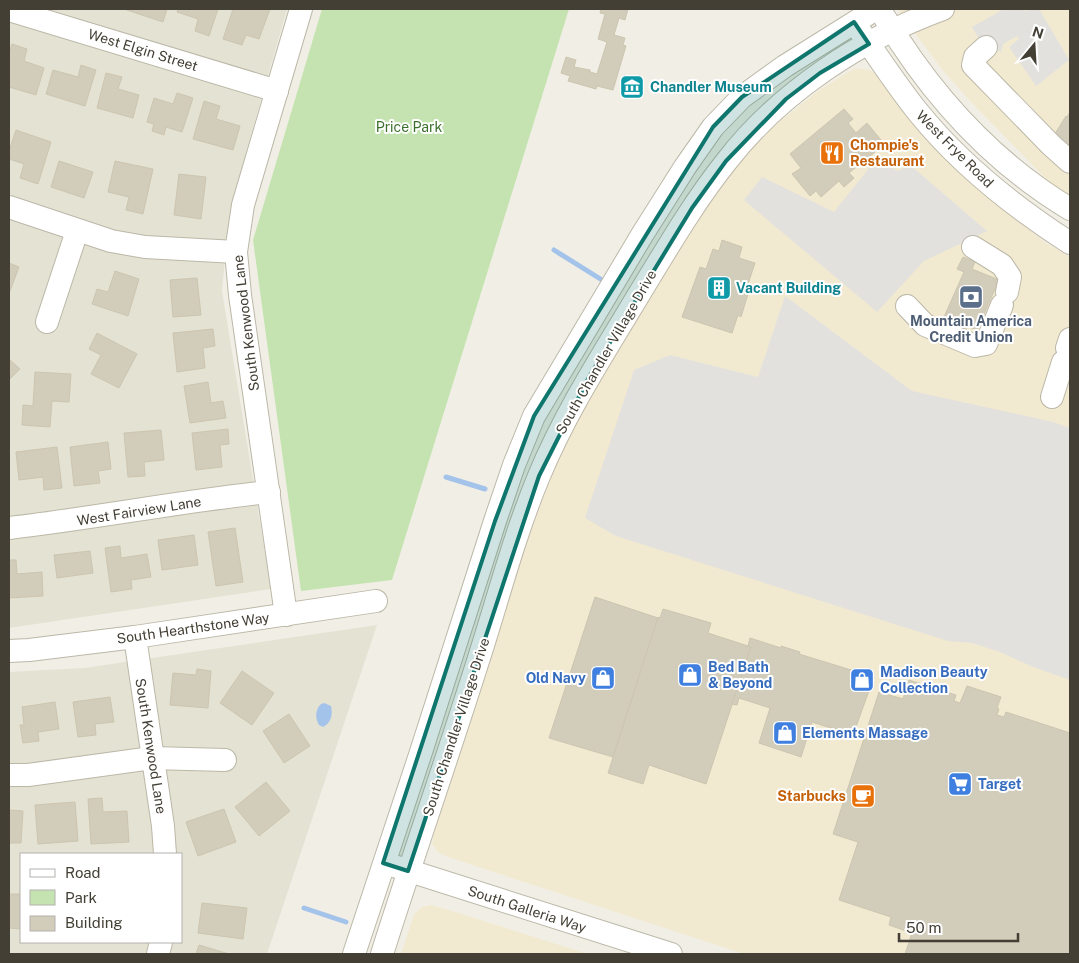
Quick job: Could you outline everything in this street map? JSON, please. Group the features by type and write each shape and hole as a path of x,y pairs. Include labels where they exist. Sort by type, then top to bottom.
{"street":[{"name":"South Kenwood Lane","path":"286,614 240,295 236,252 243,205 301,9"},
{"name":"South Chandler Village Drive","path":"354,954 514,465 534,416 642,235 713,127 742,97 785,66 858,27 883,17 921,17 943,9"},
{"name":"West Elgin Street","path":"9,10 277,91"},
{"name":"West Frye Road","path":"883,17 933,89 986,146 1019,174 1070,209"},
{"name":"South Chandler Village Drive","path":"382,954 520,529 539,476 561,428 589,377 692,208 726,161 786,99 820,73 858,27"},
{"name":"West Frye Road","path":"858,27 919,113 965,163 1009,200 1070,243"},
{"path":"986,47 975,57 973,65 1070,162"},
{"path":"9,207 111,241 144,247 236,252"},
{"path":"48,322 77,231"},
{"path":"907,306 925,325 975,346 986,344 1004,299 1010,276 1002,265 973,247"},
{"path":"1052,397 1067,350"},
{"name":"West Fairview Lane","path":"9,528 71,521 269,492"},
{"name":"South Hearthstone Way","path":"9,651 135,637 376,601"},
{"name":"South Kenwood Lane","path":"135,637 163,826 165,853"},
{"path":"9,775 28,775 152,758 225,760"},
{"name":"South Galleria Way","path":"383,863 671,954"}],"highlighted area":[{"path":"854,22 869,44 820,73 786,99 726,161 692,208 589,377 539,476 408,871 383,863 495,521 534,416 713,127 742,97"}],"shaded area":[{"path":"9,9 287,9 247,149 228,226 222,291 271,589 9,628"},
{"path":"897,9 1070,9 1070,197 1052,185 970,101 944,72"},
{"path":"1004,9 1023,9 1025,11 1039,9 1069,60 1036,86 1009,47 1019,39 1017,36 1003,44 1001,52 979,39 972,27"},
{"path":"855,68 870,70 876,74 915,125 978,189 1046,243 1070,257 1070,954 744,954 445,856 438,852 432,844 437,817 521,555 554,462 580,411 697,221 740,162 772,128 818,91"},
{"path":"877,158 898,171 909,164 987,231 924,261 877,312 744,200 762,177 834,212"},
{"path":"785,296 912,391 1053,422 1070,428 1070,680 972,643 948,641 616,536 585,518 634,370 670,355 758,377"},
{"path":"377,625 267,954 9,954 9,672 84,668"},
{"path":"431,905 588,954 401,954 414,914 422,907"}],"green space":[{"name":"Price Park","path":"322,9 569,9 392,580 301,591 253,240"}],"water":[{"path":"324,703 331,706 332,713 330,721 323,727 319,725 316,714 319,706"}],"building":[{"path":"124,9 167,9 163,22"},
{"path":"178,9 218,9 209,36 195,31 198,19 177,12"},
{"path":"233,9 270,9 259,39 246,35 242,45 223,39"},
{"path":"601,9 628,9 625,20 619,18 614,35 625,38 623,45 626,46 613,90 597,86 596,89 568,81 570,76 561,73 566,57 576,60 574,67 590,70 590,72 597,74 607,42 598,39 605,14 600,13"},
{"path":"12,44 27,49 24,61 44,68 36,95 9,87 9,53"},
{"path":"81,65 96,70 85,106 46,94 53,70 78,77"},
{"path":"106,73 122,77 118,89 139,95 133,118 97,108"},
{"path":"177,93 193,98 182,132 166,127 164,135 152,131 154,124 147,122 154,98 173,104"},
{"path":"204,101 220,106 216,119 240,126 233,150 193,139"},
{"name":"Chompie's Restaurant","path":"844,109 853,119 848,123 856,133 867,123 881,140 871,148 875,152 849,173 854,178 844,187 839,181 821,197 816,191 810,196 792,174 801,168 790,154"},
{"path":"1070,112 1070,149 1053,137"},
{"path":"16,130 51,142 38,184 20,178 24,164 9,159 9,151"},
{"path":"59,161 93,172 84,198 51,187"},
{"path":"115,161 153,169 143,214 126,210 129,197 108,192"},
{"path":"179,174 206,177 201,219 174,215"},
{"name":"Vacant Building","path":"722,240 742,247 739,258 755,263 745,293 748,294 741,317 738,315 732,333 682,317 700,267 706,269 713,249 719,251"},
{"path":"963,257 975,262 972,269 999,280 977,330 967,326 965,331 950,325 952,321 944,317 964,272 957,269"},
{"path":"9,263 19,267 10,291 9,290"},
{"path":"115,271 139,279 128,316 92,304 97,289 108,292"},
{"path":"197,278 201,315 173,317 170,280"},
{"path":"213,329 215,346 203,348 205,368 177,372 173,333"},
{"path":"97,333 137,354 119,388 91,374 101,355 89,349"},
{"path":"9,359 20,369 9,380"},
{"path":"35,372 71,374 69,402 52,401 50,427 22,425 23,405 33,406"},
{"path":"208,382 211,403 223,401 226,418 190,423 184,386"},
{"path":"228,429 229,444 220,445 222,467 196,470 192,433"},
{"path":"161,430 164,460 144,462 145,476 128,477 124,433"},
{"path":"108,442 111,469 98,471 100,483 74,486 70,447"},
{"path":"57,447 62,488 44,490 43,477 19,480 16,452"},
{"path":"235,528 243,582 216,586 208,532"},
{"path":"194,535 198,565 162,570 158,540"},
{"path":"120,546 121,558 147,554 151,577 131,580 132,589 111,592 105,548"},
{"path":"90,551 93,573 57,578 54,555"},
{"path":"9,560 16,560 17,574 42,572 43,596 9,598"},
{"name":"Old Navy","path":"595,597 658,618 613,757 549,738"},
{"name":"Bed Bath & Beyond","path":"663,609 711,623 708,633 751,647 706,784 649,765 643,784 608,773 658,617 660,618"},
{"path":"750,638 781,648 781,646 800,652 799,654 874,677 853,735 812,722 801,757 759,743 770,708 739,698 737,705 732,704 751,647 748,646"},
{"path":"197,669 211,671 208,708 170,705 173,673 196,675"},
{"path":"242,671 274,693 252,725 220,703"},
{"name":"Target","path":"909,680 956,695 954,701 960,703 967,686 1001,697 997,708 999,709 997,715 1004,717 1006,712 1070,733 1070,954 905,954 912,933 889,925 891,917 839,900 858,842 833,834 879,692 903,699"},
{"path":"110,697 114,722 95,724 96,735 78,737 73,702"},
{"path":"55,702 59,729 38,732 39,741 23,743 20,725 24,725 22,707"},
{"path":"289,714 310,746 284,763 263,731"},
{"path":"266,782 290,811 259,836 235,807"},
{"path":"102,798 103,812 127,811 129,842 91,844 88,799"},
{"path":"75,802 78,841 38,844 35,805"},
{"path":"224,809 236,842 198,856 186,822"},
{"path":"9,810 23,811 21,843 9,843"},
{"path":"9,894 20,894 20,929 9,928"},
{"path":"202,903 247,908 243,939 198,933"},
{"path":"199,945 229,954 196,954"}],"waterway":[{"path":"554,250 602,280"},
{"path":"446,477 485,489"},
{"path":"304,908 346,922"}],"place":[{"name":"Chandler Museum","path":"632,87"},
{"name":"Chompie's Restaurant","path":"832,153"},
{"name":"Vacant Building","path":"719,288"},
{"name":"Mountain America Credit Union","path":"971,297"},
{"name":"Bed Bath & Beyond","path":"690,675"},
{"name":"Old Navy","path":"603,678"},
{"name":"Madison Beauty Collection","path":"862,680"},
{"name":"Elements Massage","path":"785,733"},
{"name":"Target","path":"960,784"},
{"name":"Starbucks","path":"863,796"}]}
